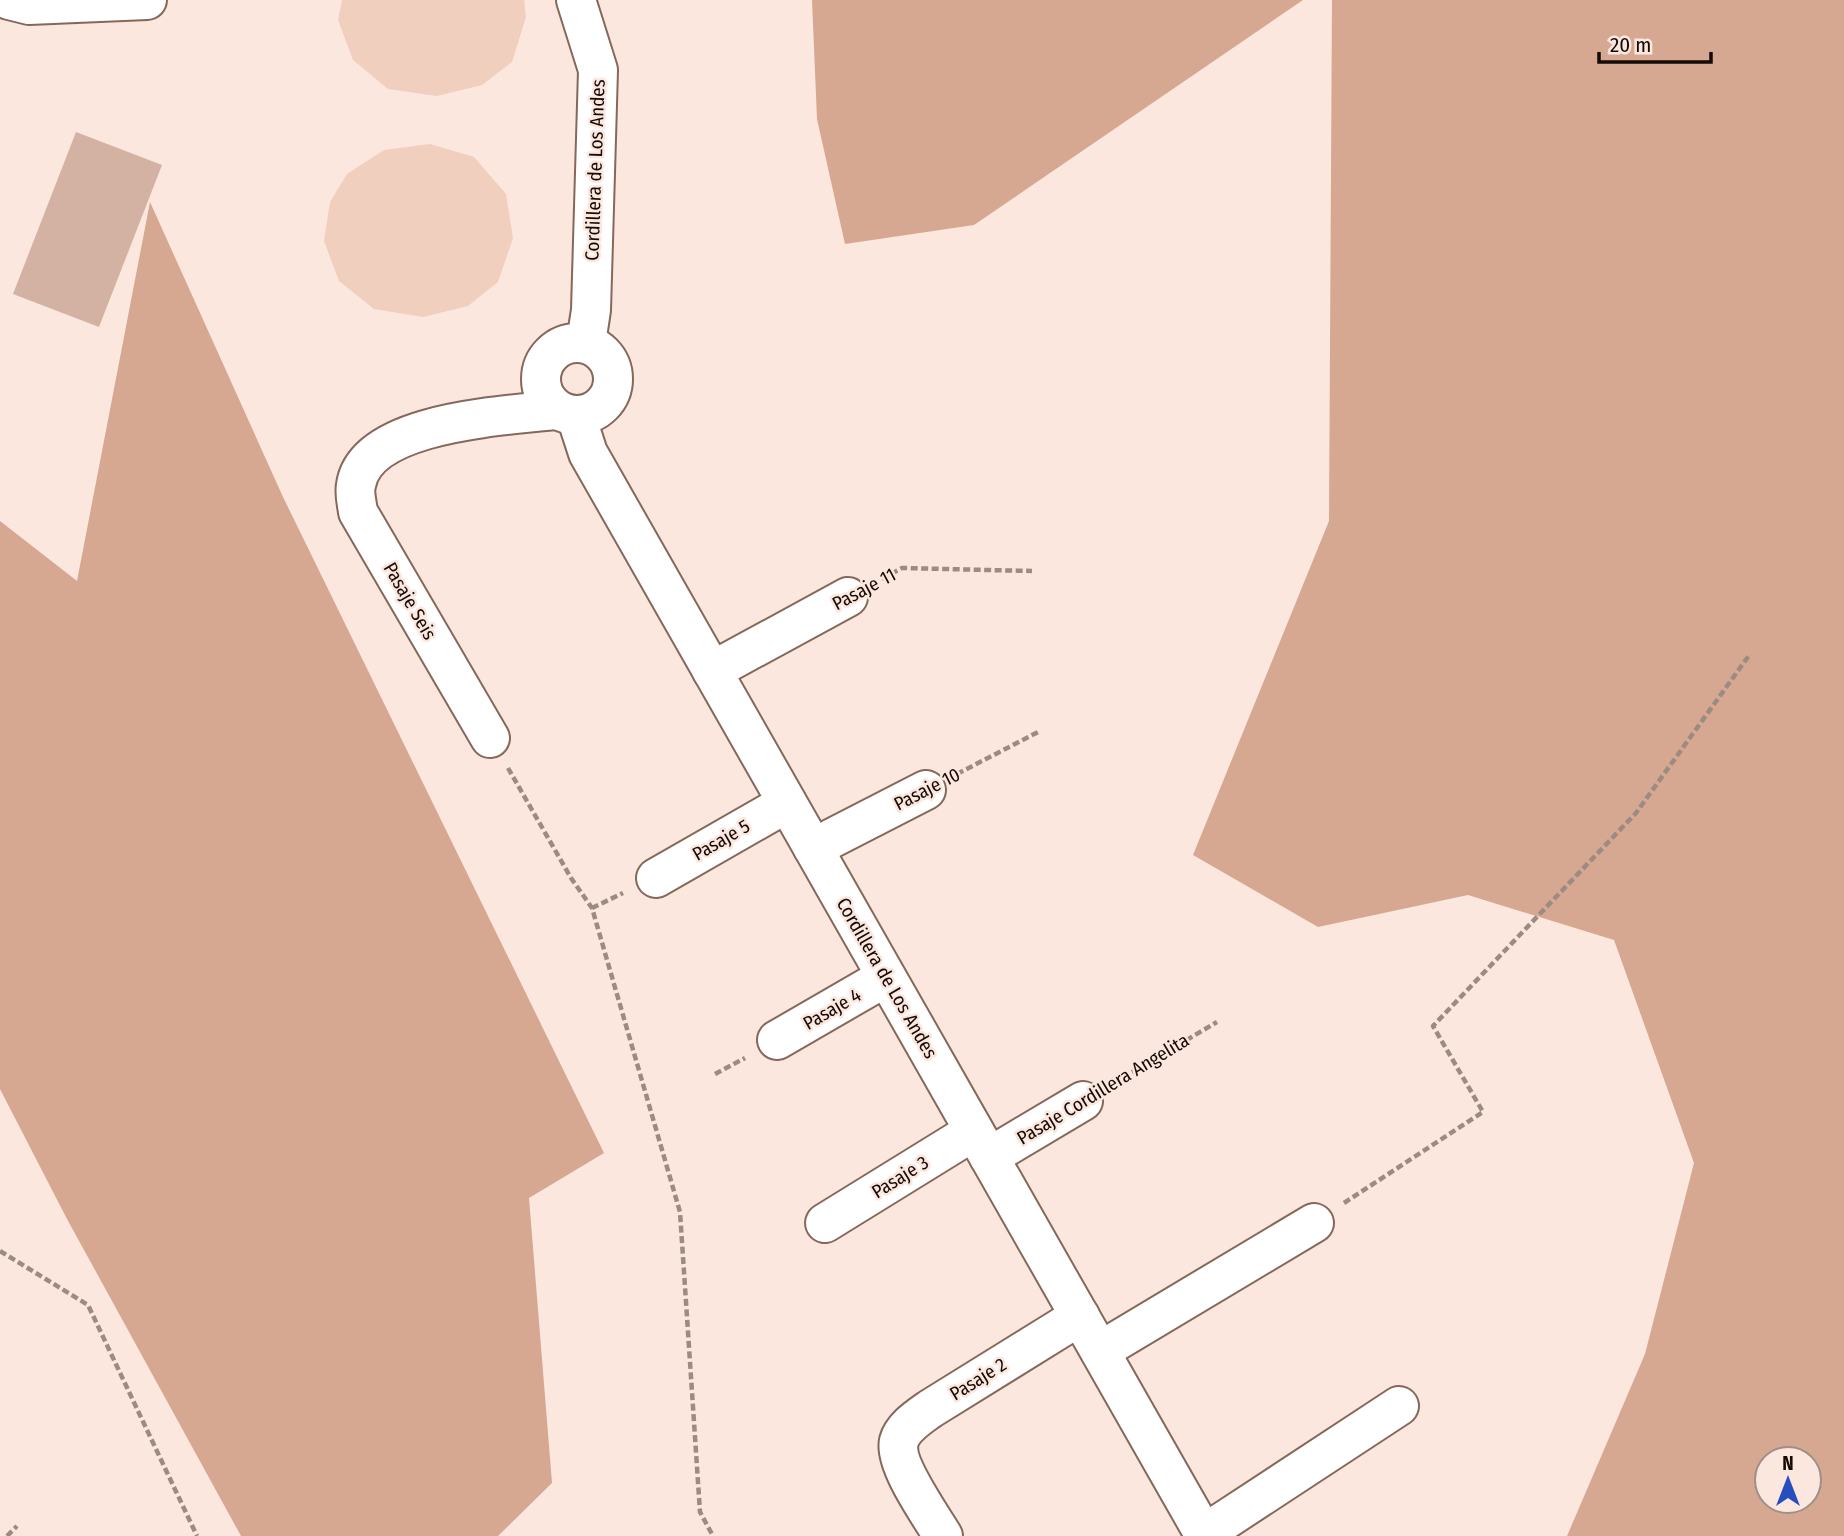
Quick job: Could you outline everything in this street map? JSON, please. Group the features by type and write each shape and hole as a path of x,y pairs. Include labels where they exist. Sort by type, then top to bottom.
{"street":[{"path":"9,0 29,5 147,0"},
{"name":"Cordillera de Los Andes","path":"576,0 598,70 591,310 586,343 566,343 549,355 540,373 543,393 566,413 1204,1535"},
{"path":"566,413 597,410 611,394 614,373 605,354 586,343"},
{"name":"Pasaje Seis","path":"490,738 358,512 356,485 365,463 390,442 427,428 566,413"},
{"name":"Pasaje 11","path":"712,671 848,597"},
{"name":"Pasaje 10","path":"813,848 926,789"},
{"name":"Pasaje 5","path":"656,878 787,803"},
{"name":"Pasaje 4","path":"777,1041 886,977"},
{"name":"Pasaje Cordillera Angelita","path":"982,1144 1083,1101"},
{"name":"Pasaje 3","path":"825,1223 982,1144"},
{"path":"1100,1351 1314,1223"},
{"name":"Pasaje 2","path":"943,1536 900,1458 899,1441 908,1425 1080,1316"},
{"path":"1204,1535 1399,1406"}],"path":[{"name":"Pasaje 11","path":"848,597 902,568 1032,571"},
{"path":"1314,1223 1483,1112 1433,1026 1636,813 1750,654"},
{"name":"Pasaje 10","path":"926,789 1040,731"},
{"path":"490,738 571,878 592,908 680,1212 700,1512 713,1536"},
{"name":"Pasaje Cordillera Angelita","path":"1083,1101 1217,1022"},
{"path":"0,1251 89,1305 197,1536"},
{"path":"7,1536 17,1526"}],"shaded area":[{"path":"812,0 1303,0 974,225 845,244 817,119"},
{"path":"1332,0 1844,0 1844,1536 1567,1536 1645,1354 1694,1163 1614,940 1468,895 1318,927 1193,855 1329,521"},
{"path":"76,132 162,165 99,327 13,294"},
{"path":"150,202 283,497 604,1153 529,1198 552,1483 498,1536 241,1536 67,1219 0,1089 0,521 77,581"}],"building":[{"path":"342,0 524,0 526,17 512,62 482,85 437,96 388,89 353,60 338,20"},
{"path":"430,144 474,157 506,194 513,238 498,282 468,306 423,317 374,309 339,281 324,241 330,202 347,174 384,150"}]}
